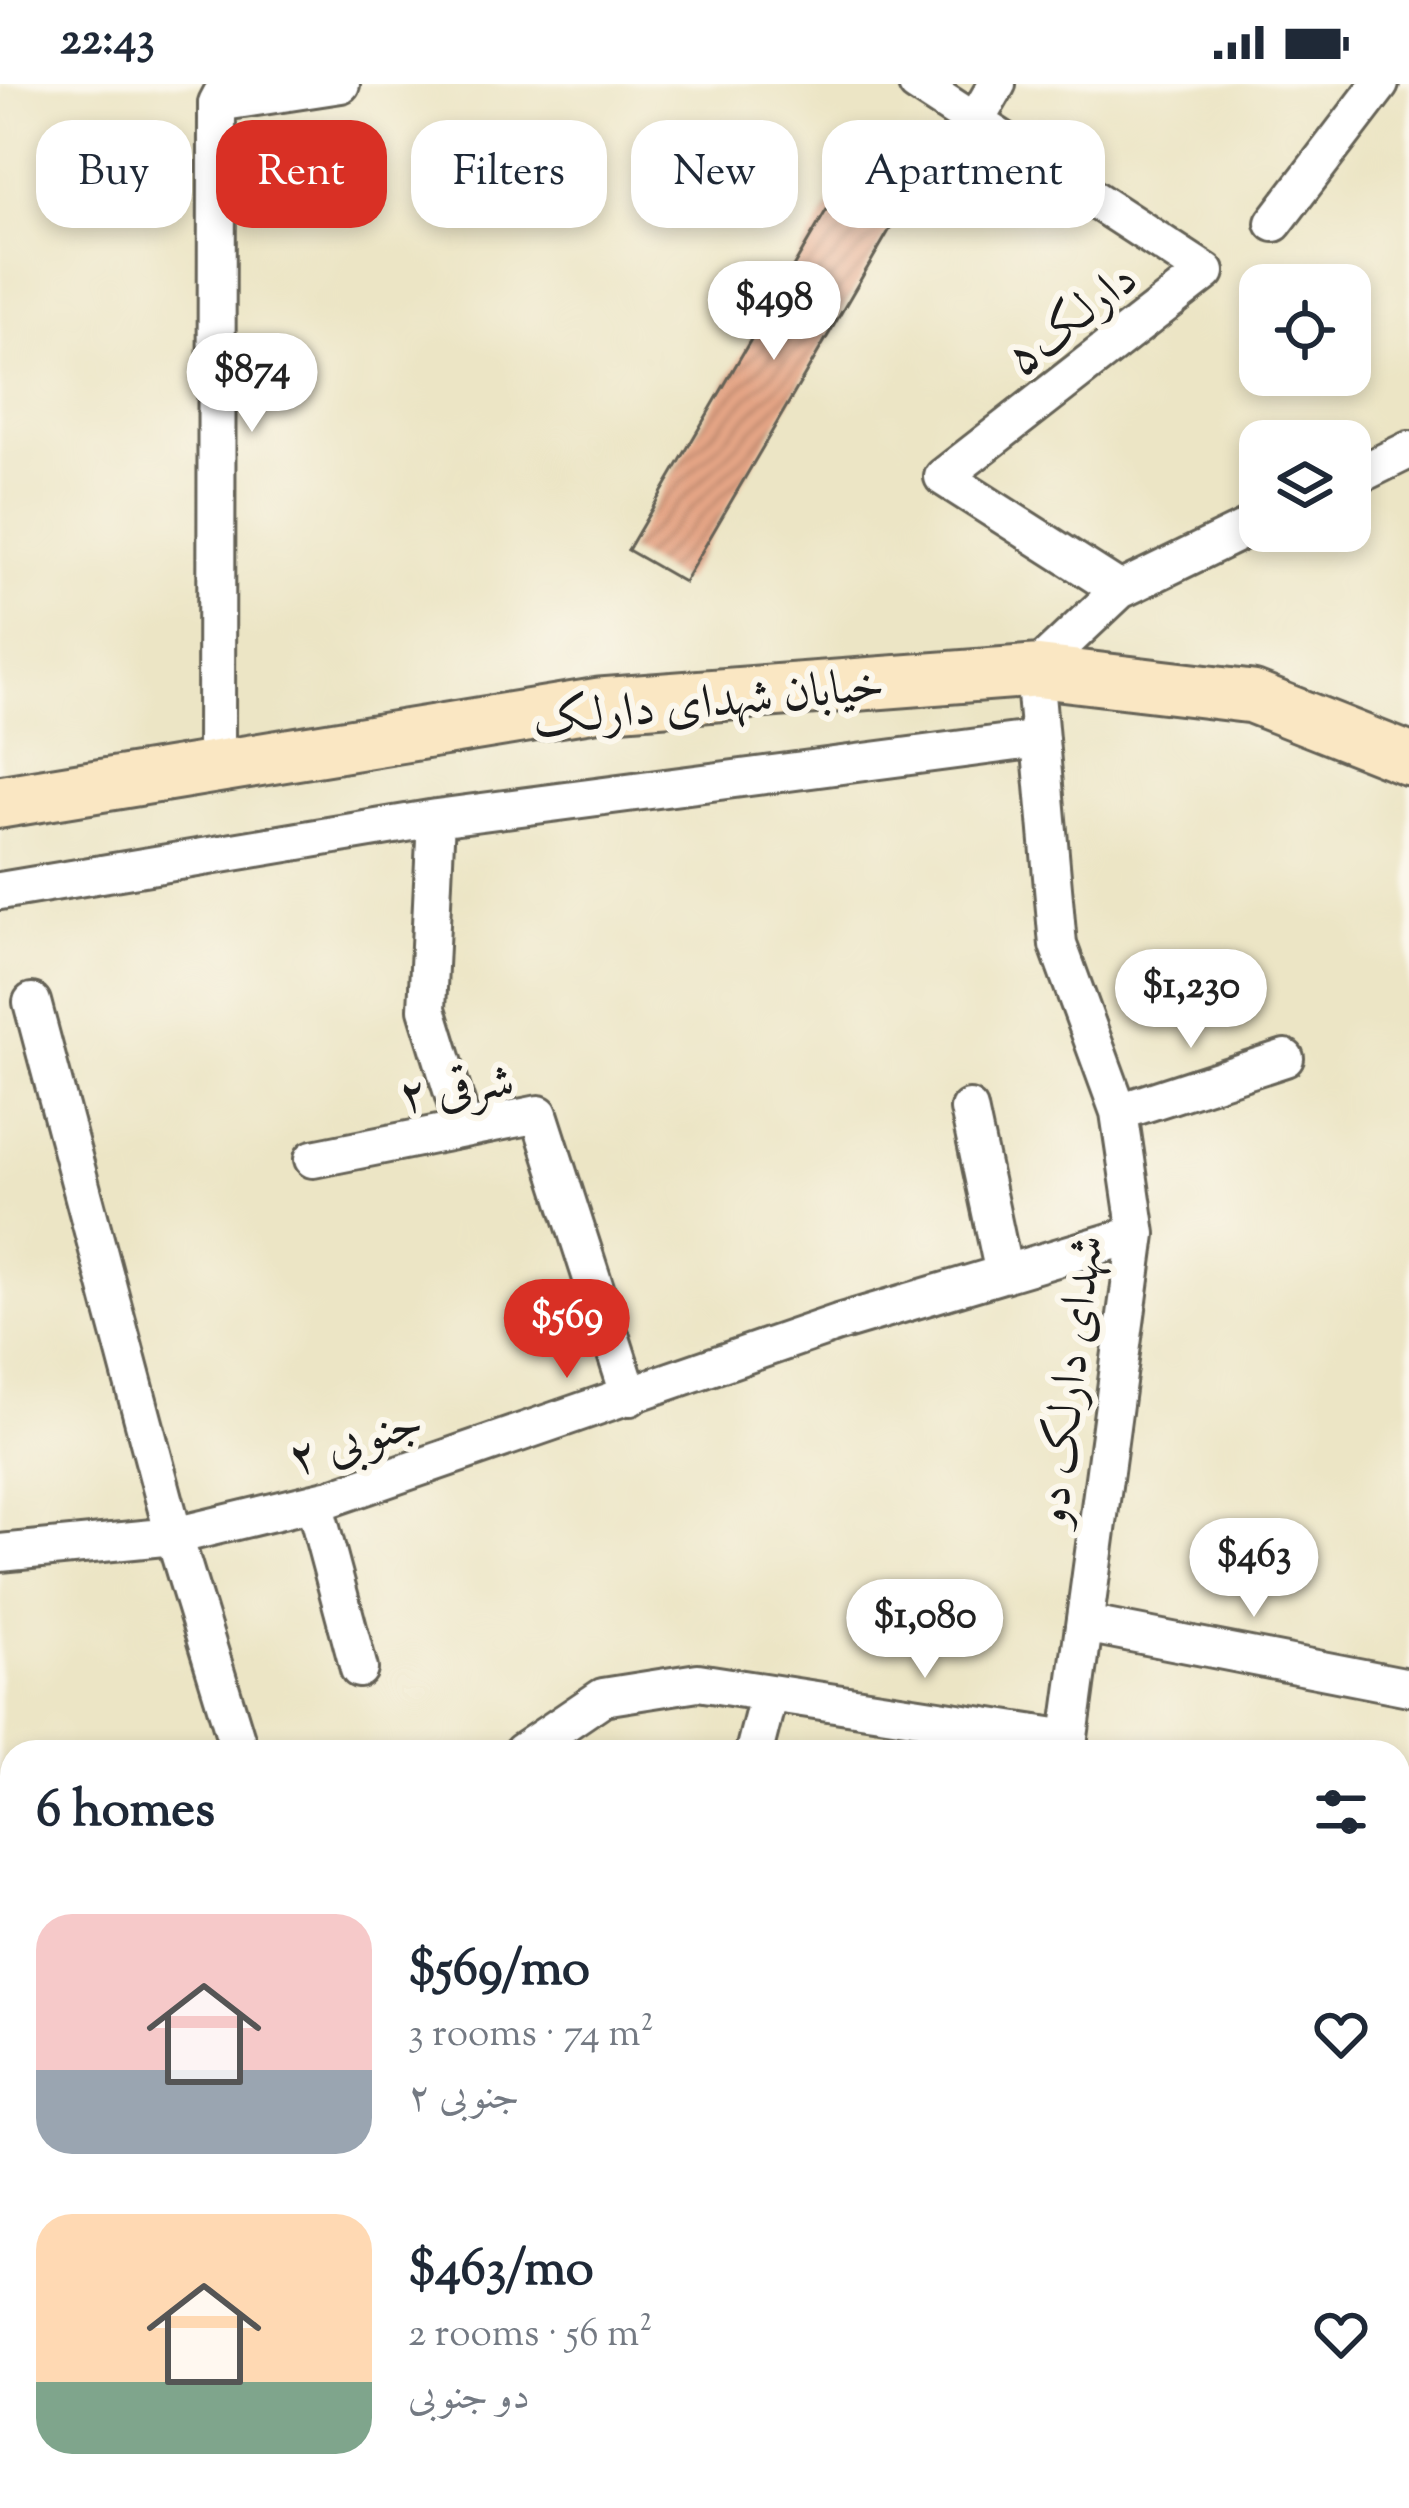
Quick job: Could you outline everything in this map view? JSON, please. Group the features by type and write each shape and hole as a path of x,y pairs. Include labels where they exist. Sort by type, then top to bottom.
{"main road":[{"name":"خیابان شهدای دارلک","path":"0,802 600,704 1034,671 1252,697 1409,759"}],"street":[{"path":"216,767 222,93 341,84"},
{"name":"دارلک۵","path":"916,84 976,120"},
{"path":"976,120 998,84"},
{"path":"1274,223 1380,84"},
{"name":"دارلک۵","path":"1105,205 1206,272 943,477 1120,590"},
{"path":"1371,469 1409,450"},
{"path":"1034,671 1120,590 1239,532"},
{"name":"شهدای دارلک دو","path":"1034,671 1058,945 1119,1112 1137,1234 1069,1740"},
{"path":"0,891 436,818 1040,740"},
{"path":"436,818 427,1009 464,1129"},
{"path":"32,1002 175,1536 237,1740"},
{"path":"1119,1112 1285,1058"},
{"path":"968,1109 1004,1274"},
{"name":"۲ شرقی","path":"314,1159 539,1114 630,1396"},
{"name":"۲ جنوبی","path":"0,1553 175,1536 314,1502 838,1323 1137,1234"},
{"path":"314,1502 359,1670"},
{"path":"1085,1624 1409,1688"},
{"path":"539,1740 603,1696 698,1682 1034,1740"},
{"path":"757,1740 769,1693"}],"building":[{"path":"822,218 822,228 891,228 684,582 628,550"}]}
